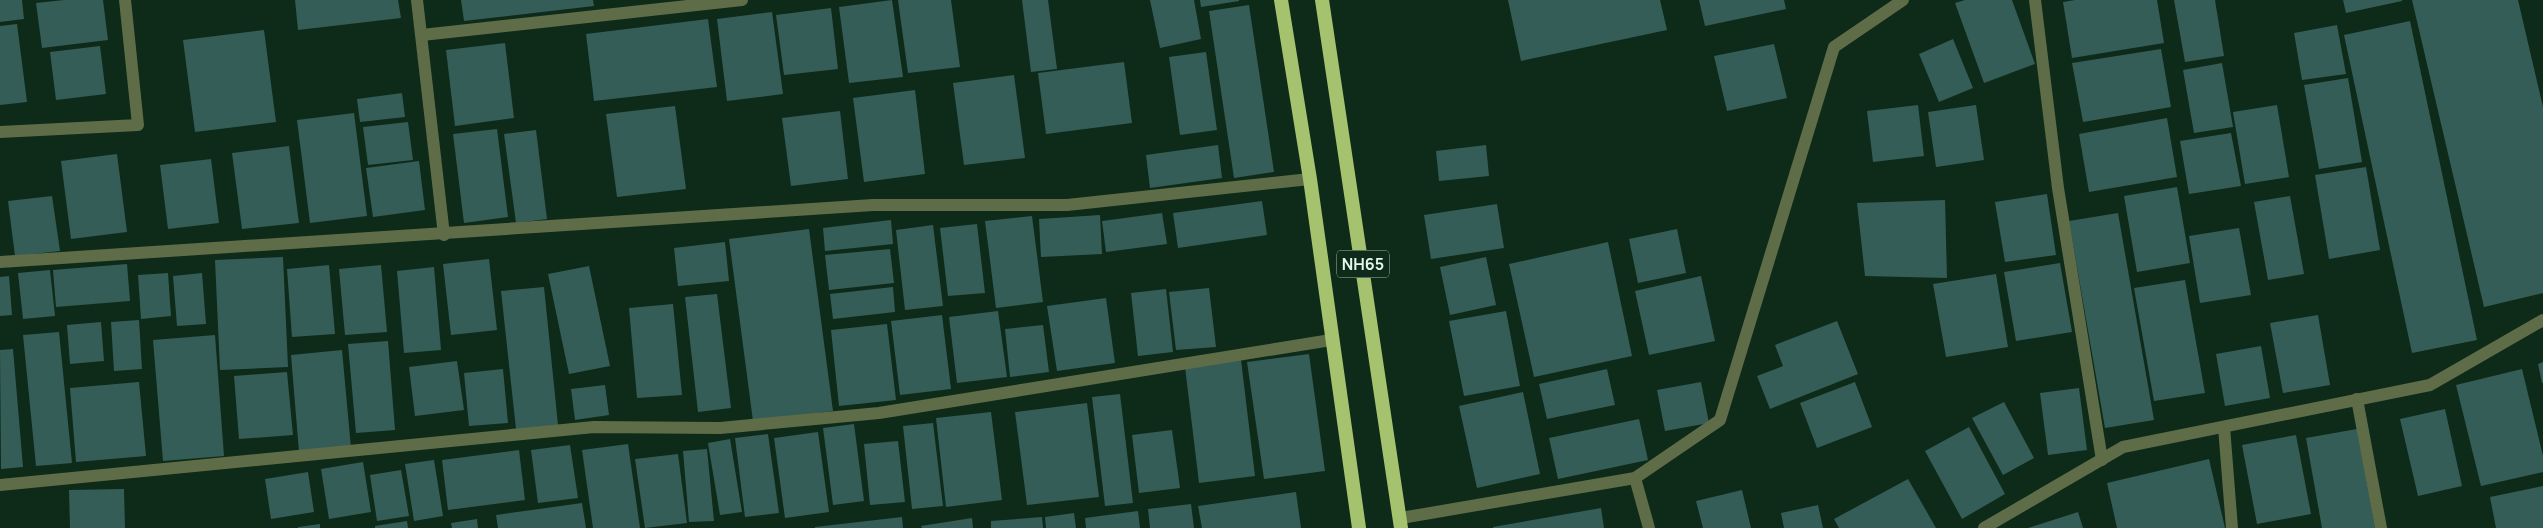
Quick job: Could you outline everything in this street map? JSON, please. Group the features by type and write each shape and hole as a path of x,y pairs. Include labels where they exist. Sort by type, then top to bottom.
{"highway":[{"name":"NH65","path":"1281,0 1310,180 1331,340 1359,528"},
{"name":"NH65","path":"1322,0 1401,523"}],"street":[{"path":"0,132 138,125 125,0"},
{"path":"417,0 444,234"},
{"path":"422,36 742,0"},
{"path":"1401,523 1635,478 1720,420 1834,46 1903,0"},
{"path":"2035,0 2058,188 2102,460"},
{"path":"0,262 873,205 1067,205 1310,180"},
{"path":"1984,528 2123,447 2430,384 2543,320"},
{"path":"0,485 594,427 720,428 879,413 1331,340"},
{"path":"2357,399 2381,528"},
{"path":"2224,427 2232,528"},
{"path":"1635,478 1649,528"}],"building":[{"path":"0,0 22,0 24,19 0,22"},
{"path":"64,0 103,0 108,40 42,48 36,3"},
{"path":"295,0 398,0 401,18 298,30"},
{"path":"461,0 593,0 594,6 464,21"},
{"path":"892,0 903,77 849,83 839,7"},
{"path":"898,0 951,0 960,67 908,73"},
{"path":"1022,0 1048,0 1057,69 1031,72"},
{"path":"1150,0 1194,0 1201,39 1160,48"},
{"path":"1200,0 1239,0 1239,1 1201,7"},
{"path":"1508,0 1660,0 1667,30 1521,61"},
{"path":"1699,0 1784,0 1786,9 1705,26"},
{"path":"1965,0 2012,0 2035,64 1984,83 1955,3"},
{"path":"2075,0 2157,0 2164,43 2072,58 2063,2"},
{"path":"2174,0 2215,0 2224,56 2185,62"},
{"path":"2343,0 2402,0 2402,1 2346,13"},
{"path":"2412,0 2518,0 2543,107 2543,293 2484,307"},
{"path":"1249,5 1274,172 1234,178 1209,11"},
{"path":"831,8 838,69 784,75 776,15"},
{"path":"772,12 783,94 727,101 717,19"},
{"path":"708,19 717,87 594,101 586,34"},
{"path":"2410,21 2477,340 2412,353 2344,35"},
{"path":"17,24 27,102 0,105 0,26"},
{"path":"2337,25 2346,74 2302,80 2294,33"},
{"path":"264,30 276,122 195,132 183,40"},
{"path":"1953,39 1973,88 1939,102 1919,54"},
{"path":"505,43 514,118 455,126 446,50"},
{"path":"1774,44 1787,98 1727,111 1714,56"},
{"path":"100,46 106,94 56,100 50,52"},
{"path":"2161,49 2171,107 2083,122 2072,63"},
{"path":"1206,52 1217,130 1180,135 1169,57"},
{"path":"1124,62 1132,123 1046,134 1038,73"},
{"path":"2222,63 2233,127 2194,133 2183,70"},
{"path":"1014,75 1025,158 964,165 953,83"},
{"path":"2348,78 2362,162 2319,169 2304,85"},
{"path":"915,90 925,174 864,182 853,98"},
{"path":"402,93 405,117 360,122 357,99"},
{"path":"1918,105 1924,156 1873,162 1867,111"},
{"path":"1976,105 1984,160 1936,167 1928,112"},
{"path":"2277,105 2289,177 2245,184 2233,112"},
{"path":"675,106 686,189 617,197 606,114"},
{"path":"840,111 848,179 791,186 782,118"},
{"path":"354,113 367,216 310,223 297,120"},
{"path":"2167,118 2177,177 2089,192 2079,134"},
{"path":"408,122 413,160 368,165 363,127"},
{"path":"497,129 508,217 464,223 453,134"},
{"path":"536,130 547,219 516,223 504,134"},
{"path":"2231,133 2241,186 2189,194 2180,141"},
{"path":"1218,145 1222,178 1150,188 1146,155"},
{"path":"1486,145 1489,176 1439,181 1436,151"},
{"path":"289,146 299,223 242,229 232,153"},
{"path":"117,154 127,232 71,239 61,161"},
{"path":"211,159 219,223 168,229 160,165"},
{"path":"419,161 425,210 373,217 366,168"},
{"path":"2366,167 2380,250 2329,259 2315,175"},
{"path":"2177,187 2190,263 2137,272 2124,196"},
{"path":"2047,194 2056,255 2005,262 1995,202"},
{"path":"52,196 60,251 15,256 8,201"},
{"path":"2290,196 2304,274 2268,280 2254,202"},
{"path":"1945,200 1947,278 1865,276 1857,203"},
{"path":"1262,201 1267,235 1178,248 1173,213"},
{"path":"1497,204 1504,248 1431,259 1424,215"},
{"path":"1162,213 1167,244 1106,252 1102,221"},
{"path":"2118,213 2154,420 2105,428 2069,221"},
{"path":"1100,215 1102,254 1041,257 1039,219"},
{"path":"1032,216 1043,302 996,308 985,221"},
{"path":"891,220 893,244 825,251 823,228"},
{"path":"977,224 985,293 948,296 940,228"},
{"path":"933,225 943,306 905,310 896,230"},
{"path":"2239,228 2251,295 2200,303 2189,236"},
{"path":"809,229 833,411 753,421 729,239"},
{"path":"1677,229 1686,273 1638,283 1629,239"},
{"path":"725,242 729,281 678,286 674,248"},
{"path":"1608,242 1632,356 1534,377 1509,264"},
{"path":"890,249 894,283 829,290 825,255"},
{"path":"283,257 288,367 220,370 215,260"},
{"path":"1486,257 1496,305 1450,315 1440,267"},
{"path":"489,259 497,330 451,335 443,264"},
{"path":"2060,263 2072,332 2016,341 2004,272"},
{"path":"127,264 130,301 56,307 53,270"},
{"path":"329,265 335,334 292,337 287,269"},
{"path":"381,265 387,332 345,335 339,269"},
{"path":"589,266 610,366 569,374 548,274"},
{"path":"434,267 441,350 404,353 397,271"},
{"path":"50,270 55,316 23,319 18,273"},
{"path":"168,273 171,316 141,319 138,275"},
{"path":"202,273 206,324 177,326 173,276"},
{"path":"1996,274 2008,347 1946,357 1933,284"},
{"path":"9,276 12,315 0,316 0,277"},
{"path":"1701,276 1715,341 1649,355 1635,291"},
{"path":"2185,280 2205,393 2154,401 2134,288"},
{"path":"544,287 558,425 516,429 501,291"},
{"path":"893,287 895,312 833,319 830,294"},
{"path":"1209,288 1216,347 1176,350 1169,292"},
{"path":"1166,289 1173,352 1138,356 1131,293"},
{"path":"717,294 731,408 698,412 685,297"},
{"path":"1106,298 1115,363 1057,371 1047,306"},
{"path":"673,304 682,395 637,398 629,308"},
{"path":"998,311 1007,377 957,383 949,317"},
{"path":"1506,311 1520,386 1464,396 1449,321"},
{"path":"942,315 951,389 900,395 891,321"},
{"path":"2318,315 2330,385 2283,393 2270,323"},
{"path":"139,320 142,369 114,371 111,322"},
{"path":"1837,321 1858,374 1770,409 1757,376 1783,366 1775,345"},
{"path":"101,322 104,361 70,364 67,325"},
{"path":"887,324 896,400 839,406 831,330"},
{"path":"1043,325 1049,372 1010,377 1005,329"},
{"path":"59,332 72,463 36,466 23,335"},
{"path":"215,335 224,456 163,461 153,340"},
{"path":"388,341 395,430 356,433 348,344"},
{"path":"2261,346 2270,398 2225,406 2216,354"},
{"path":"13,349 23,467 1,469 0,350"},
{"path":"342,350 351,448 299,452 291,355"},
{"path":"1309,354 1325,471 1264,479 1247,362"},
{"path":"1241,360 1255,476 1199,483 1185,367"},
{"path":"457,361 464,410 415,416 409,367"},
{"path":"2543,362 2543,383 2542,383 2538,364"},
{"path":"503,369 508,423 469,426 464,373"},
{"path":"1607,369 1615,405 1547,419 1539,384"},
{"path":"2522,369 2543,456 2543,472 2481,486 2456,385"},
{"path":"287,372 293,435 239,439 234,376"},
{"path":"139,382 146,456 76,462 70,388"},
{"path":"1701,382 1709,423 1665,431 1657,390"},
{"path":"1855,382 1872,427 1817,448 1800,403"},
{"path":"605,385 609,415 575,420 571,389"},
{"path":"2079,388 2087,450 2048,455 2040,393"},
{"path":"1523,392 1540,474 1477,488 1459,406"},
{"path":"1120,394 1133,503 1105,506 1092,397"},
{"path":"2004,402 2034,458 2003,475 1972,418"},
{"path":"1087,403 1099,497 1027,505 1015,412"},
{"path":"2445,409 2462,486 2418,496 2400,419"},
{"path":"991,412 1002,500 946,507 936,418"},
{"path":"1639,419 1648,460 1558,479 1549,438"},
{"path":"933,423 943,506 912,509 903,426"},
{"path":"854,424 864,501 833,505 823,428"},
{"path":"1969,427 2005,494 1962,519 1925,451"},
{"path":"2357,429 2375,528 2322,528 2306,438"},
{"path":"1172,430 1180,488 1139,493 1132,435"},
{"path":"818,432 829,512 785,518 774,438"},
{"path":"768,434 779,513 745,517 735,438"},
{"path":"2296,435 2311,514 2257,524 2242,445"},
{"path":"730,439 742,512 720,515 708,443"},
{"path":"898,441 905,502 870,505 864,444"},
{"path":"628,444 640,528 593,528 582,450"},
{"path":"570,445 578,498 538,503 531,450"},
{"path":"707,449 714,521 689,522 683,451"},
{"path":"519,450 525,500 448,510 442,460"},
{"path":"678,454 687,523 645,528 635,459"},
{"path":"2209,459 2225,528 2117,528 2107,483"},
{"path":"434,460 443,516 414,521 405,464"},
{"path":"363,462 371,512 329,519 321,469"},
{"path":"401,470 409,516 377,521 370,475"},
{"path":"308,472 314,512 271,519 265,479"},
{"path":"1908,479 1936,528 1839,528 1834,519"},
{"path":"2543,486 2543,528 2496,528 2490,497"},
{"path":"124,489 125,528 70,528 69,490"},
{"path":"1742,490 1751,528 1703,528 1696,501"},
{"path":"1296,492 1301,528 1202,528 1198,506"},
{"path":"582,503 586,528 498,528 496,515"},
{"path":"1191,504 1194,528 1150,528 1148,509"},
{"path":"1818,505 1823,528 1784,528 1781,513"},
{"path":"1601,508 1604,528 1493,528 1493,527"},
{"path":"1138,511 1140,528 1086,528 1085,518"},
{"path":"2078,512 2083,528 2028,528"},
{"path":"1074,513 1076,528 1046,528 1045,517"},
{"path":"902,517 903,528 815,528 815,527"},
{"path":"1042,517 1043,528 991,528 991,521"},
{"path":"972,518 973,528 922,528 921,526"},
{"path":"477,519 478,528 452,528 451,523"},
{"path":"407,521 408,528 375,528 375,526"},
{"path":"320,524 320,528 298,528 298,527"}]}
